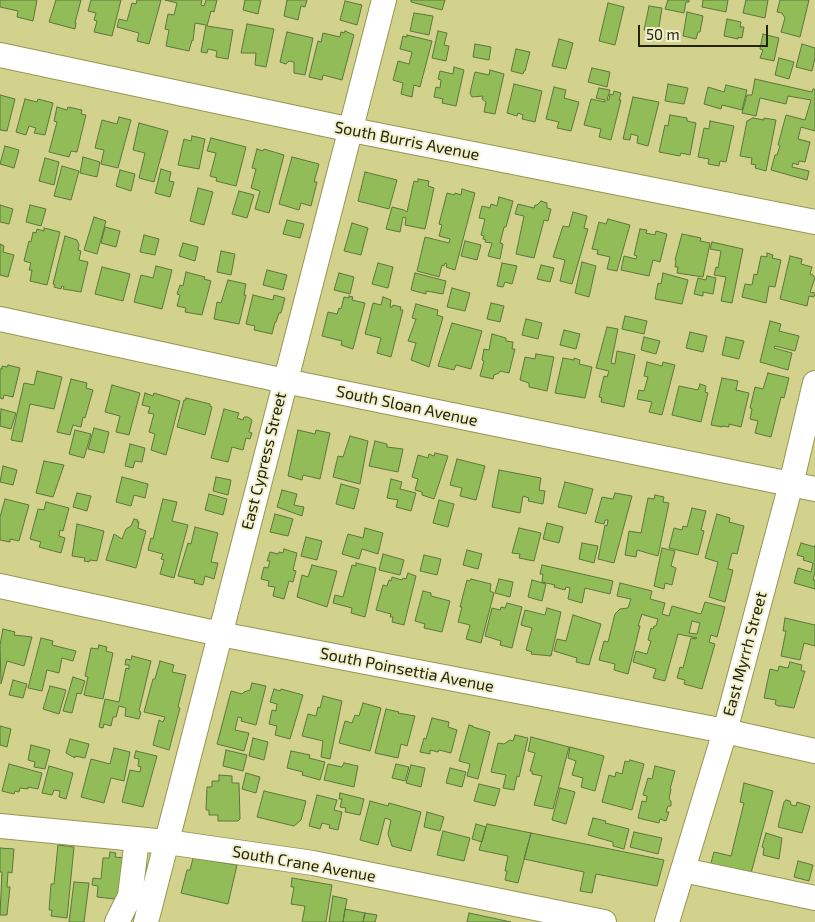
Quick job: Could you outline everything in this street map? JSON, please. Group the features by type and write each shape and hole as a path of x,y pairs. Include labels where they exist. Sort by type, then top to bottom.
{"street":[{"name":"East Cypress Street","path":"147,916 285,380 352,130 384,0"},
{"name":"South Burris Avenue","path":"0,55 352,130 815,222"},
{"name":"South Sloan Avenue","path":"0,319 285,380 815,489"},
{"name":"East Myrrh Street","path":"667,922 725,731 791,484 815,383"},
{"name":"South Poinsettia Avenue","path":"0,586 220,634 725,731 815,751"},
{"name":"South Crane Avenue","path":"0,826 167,842 313,863 604,922"},
{"path":"117,922 130,896 137,839"},
{"path":"683,870 815,898"},
{"path":"130,896 147,916"}],"building":[{"path":"0,0 37,0 33,21 17,17 18,11 0,7"},
{"path":"56,0 81,0 75,29 49,22"},
{"path":"91,0 121,0 112,36 94,32 97,21 94,20 96,13 88,11"},
{"path":"137,0 161,0 149,44 137,41 139,33 117,27 119,19 127,21 132,3 136,4"},
{"path":"165,0 202,0 201,5 204,6 206,0 217,0 214,12 211,11 207,26 233,30 228,59 216,57 217,51 208,49 207,53 201,52 206,25 195,23 193,41 189,51 166,46 169,30 165,29 168,14 174,15 177,3"},
{"path":"245,0 261,0 258,14 243,10"},
{"path":"287,0 307,0 305,7 301,6 298,20 284,16"},
{"path":"411,0 445,0 442,10 411,2"},
{"path":"668,0 689,0 689,2 686,2 684,13 665,9"},
{"path":"703,0 728,0 726,12 702,7"},
{"path":"746,0 768,0 765,18 743,13"},
{"path":"780,0 809,0 800,37 781,32 785,18 782,13 777,12"},
{"path":"345,1 362,5 357,25 340,20"},
{"path":"608,3 624,7 615,45 599,41"},
{"path":"649,6 662,8 658,33 644,30"},
{"path":"687,12 703,16 700,32 698,32 696,39 683,36"},
{"path":"414,13 433,16 429,35 410,31"},
{"path":"727,19 741,22 740,27 744,27 742,38 724,36"},
{"path":"247,24 274,29 266,67 255,65 256,53 241,53"},
{"path":"345,31 354,35 342,80 323,75 322,80 309,77 318,41 321,42 323,33 340,37 341,32 344,33"},
{"path":"438,31 447,33 444,45 449,46 446,61 432,58"},
{"path":"287,32 313,38 305,75 294,73 294,62 289,61 286,64 280,62"},
{"path":"763,34 779,38 774,61 760,58 763,50 760,49"},
{"path":"407,35 432,41 420,87 414,85 412,97 401,94 403,83 393,80 398,61 409,64 412,52 400,49 403,36 407,37"},
{"path":"559,39 573,43 566,69 552,66"},
{"path":"475,44 491,47 489,60 473,57"},
{"path":"802,44 815,48 812,71 796,67"},
{"path":"516,49 530,52 523,74 511,71"},
{"path":"779,58 794,62 789,79 775,75"},
{"path":"454,67 464,70 456,106 442,103 443,99 434,97 436,87 440,88 441,80 438,79 440,71 453,74"},
{"path":"592,68 610,72 607,87 588,82"},
{"path":"490,70 504,74 495,114 484,112 486,102 482,99 483,96 472,97 470,93 475,72 489,75"},
{"path":"755,79 812,92 815,89 815,131 801,127 798,139 810,142 805,162 799,161 798,165 793,163 792,167 809,171 807,180 771,170 775,155 777,155 780,146 778,145 786,115 805,120 811,100 788,96 786,104 760,98 756,116 742,113 747,95 752,95"},
{"path":"514,84 542,91 535,122 522,119 523,115 518,113 517,116 507,113"},
{"path":"668,84 688,88 684,104 665,101"},
{"path":"726,85 747,90 742,110 722,105 721,109 704,104 708,87 724,92"},
{"path":"554,87 566,90 564,98 579,102 571,131 557,128 559,122 546,119"},
{"path":"599,88 610,90 607,100 609,100 610,94 613,95 614,91 621,93 611,140 599,137 601,129 584,125 591,99 605,102 605,100 596,98"},
{"path":"0,95 15,99 7,131 0,130"},
{"path":"633,97 659,102 648,146 637,143 638,136 631,134 630,140 623,139"},
{"path":"25,99 37,102 38,99 53,103 45,135 34,133 36,128 29,126 26,135 16,132"},
{"path":"57,107 67,110 68,107 82,110 81,114 86,115 77,152 71,151 69,157 49,152 57,122 54,121"},
{"path":"670,115 687,118 687,121 696,123 690,155 681,153 680,156 659,152 665,125 668,126"},
{"path":"119,117 131,120 118,168 101,164 104,150 95,148 102,120 117,124"},
{"path":"753,118 776,120 766,171 755,168 756,165 751,164 752,158 740,156 747,121"},
{"path":"710,121 734,126 726,162 720,161 719,166 708,164 709,159 698,157 704,128 709,129"},
{"path":"139,123 168,131 154,182 139,178 145,153 133,150"},
{"path":"192,136 205,139 199,169 178,165 184,139 191,141"},
{"path":"211,138 246,147 236,186 216,181 217,178 210,176 216,153 207,151"},
{"path":"5,146 19,150 14,168 0,164"},
{"path":"257,149 263,151 264,149 284,155 269,213 255,209 260,191 251,188 256,169 252,168"},
{"path":"83,157 100,162 97,177 80,173"},
{"path":"292,157 319,164 314,182 317,182 311,206 301,203 299,210 279,204"},
{"path":"45,158 59,162 54,185 39,181"},
{"path":"62,166 79,171 71,200 54,196"},
{"path":"161,169 171,172 169,181 174,182 170,197 155,193"},
{"path":"120,170 135,174 131,191 116,186"},
{"path":"365,172 397,180 389,209 358,201"},
{"path":"418,179 429,181 428,186 434,188 425,229 405,225 406,218 403,217 400,232 386,229 392,207 407,212 414,181 418,182"},
{"path":"198,188 213,192 204,225 190,221"},
{"path":"462,189 475,193 455,270 446,267 447,264 445,263 444,266 442,265 439,277 417,271 425,237 449,243 450,239 439,236 442,225 439,224 447,193 461,195"},
{"path":"239,191 254,195 247,218 232,214"},
{"path":"499,197 513,201 500,243 503,244 500,259 488,256 492,243 485,242 486,240 483,239 484,236 481,235 485,219 479,218 482,206 490,208 491,204 497,206"},
{"path":"541,201 547,203 547,208 551,209 548,221 544,220 534,258 516,254 524,216 515,214 518,204 534,208"},
{"path":"0,205 13,209 9,224 0,222"},
{"path":"30,205 46,209 41,226 26,222"},
{"path":"573,212 587,216 584,228 588,229 572,284 560,281 565,260 553,257 563,226 569,227"},
{"path":"94,217 106,221 97,254 84,250"},
{"path":"608,219 630,225 617,271 607,269 610,257 597,254 598,250 592,249 599,222 606,224"},
{"path":"287,220 304,224 300,238 283,234"},
{"path":"352,223 368,228 361,255 344,251"},
{"path":"105,227 120,231 116,247 101,243"},
{"path":"44,228 60,232 47,285 30,281 32,270 29,270 31,263 24,261 33,232 36,233 37,229 44,231"},
{"path":"640,229 647,230 646,233 655,235 656,231 667,234 660,262 653,260 649,276 621,270 624,256 636,259 637,256 634,255"},
{"path":"682,234 701,238 700,241 710,243 703,277 677,273 678,267 675,267 675,260"},
{"path":"144,235 159,239 155,255 140,252"},
{"path":"65,236 77,240 78,250 81,251 79,260 88,262 81,292 63,289 64,287 62,286 61,289 54,287 55,285 53,284"},
{"path":"465,241 481,245 477,260 461,256"},
{"path":"712,242 743,249 732,303 721,301 726,277 714,275 716,267 718,268 721,251 710,249"},
{"path":"183,243 198,247 195,261 179,256"},
{"path":"0,244 4,246 3,252 14,255 8,277 0,275"},
{"path":"221,251 235,254 231,275 217,272"},
{"path":"767,253 773,255 772,258 781,260 775,287 769,286 766,303 742,297 745,284 752,285 754,274 757,275 761,256 767,257"},
{"path":"790,256 802,259 801,264 812,267 810,274 815,278 810,292 815,293 814,297 809,296 807,306 780,299"},
{"path":"582,262 596,266 589,297 575,293"},
{"path":"378,263 393,267 388,288 372,284"},
{"path":"502,263 517,266 512,284 505,282 503,287 497,286"},
{"path":"541,265 554,268 550,282 537,279"},
{"path":"156,266 172,270 162,309 134,302 141,275 153,278"},
{"path":"102,267 130,274 123,301 95,294"},
{"path":"267,270 287,275 283,290 263,285"},
{"path":"186,272 205,277 204,279 211,281 202,315 185,312 186,308 177,306 180,295 177,294 180,285 183,286"},
{"path":"339,273 354,277 350,294 334,290"},
{"path":"415,273 446,281 443,294 426,291 426,294 411,290"},
{"path":"663,273 688,280 682,304 655,299 658,283 661,284"},
{"path":"707,276 716,278 713,294 703,292 703,296 694,294 698,278 706,280"},
{"path":"228,280 246,284 244,295 246,295 239,324 214,319 217,302 221,303"},
{"path":"452,288 470,293 465,311 447,307"},
{"path":"253,295 273,300 274,295 285,298 272,334 254,330 255,326 246,324"},
{"path":"349,296 353,297 352,300 365,303 353,349 341,345 342,341 322,336 328,312 337,314 339,308 341,309 344,297 349,298"},
{"path":"383,297 391,300 390,307 393,305 401,307 400,310 403,310 391,357 377,353 381,338 365,334 373,303 381,305"},
{"path":"491,303 504,306 500,322 487,319"},
{"path":"416,304 438,310 437,315 443,317 429,367 411,360 416,343 408,341 416,319 412,318"},
{"path":"625,316 647,321 644,334 622,329"},
{"path":"526,319 542,323 538,339 522,335"},
{"path":"770,321 781,324 779,331 799,336 795,351 775,346 774,348 792,353 788,370 760,362"},
{"path":"452,323 482,331 471,369 456,365 454,370 438,366"},
{"path":"607,327 618,329 611,363 615,364 617,351 635,355 624,407 601,402 602,398 599,397 604,376 607,377 609,371 596,368"},
{"path":"564,330 580,334 576,349 560,345"},
{"path":"690,332 707,336 703,352 686,348"},
{"path":"492,334 506,338 506,341 513,342 512,349 515,349 509,373 500,371 494,375 493,379 480,376 484,361 482,360 484,349 489,350"},
{"path":"644,337 660,341 656,354 641,350"},
{"path":"726,337 744,341 739,359 722,355"},
{"path":"536,354 554,357 547,391 529,387 529,383 520,380 525,357 535,359"},
{"path":"563,358 574,360 574,358 580,360 579,364 592,367 585,398 555,393"},
{"path":"647,362 662,366 663,362 675,365 662,415 649,412 652,402 637,399 639,390 644,391 648,377 644,376"},
{"path":"8,365 20,368 13,397 4,395 3,399 0,398 0,369 2,369 2,366 7,367"},
{"path":"37,371 62,377 54,409 30,404 22,442 11,440 24,383 34,385"},
{"path":"768,373 789,378 784,398 781,397 771,437 755,433 758,421 750,419 752,409 750,408 755,387 763,389"},
{"path":"722,378 738,381 736,390 749,393 741,427 729,424 729,427 711,425"},
{"path":"71,379 87,383 86,388 93,390 81,427 73,425 70,435 57,432"},
{"path":"700,384 706,386 705,392 708,393 701,422 672,415 679,386 698,390"},
{"path":"112,385 140,393 129,435 116,432 120,416 105,412"},
{"path":"145,393 153,396 154,393 180,401 166,455 151,450 155,434 149,432 154,414 148,413 150,407 142,405"},
{"path":"186,398 210,404 212,407 205,435 177,427"},
{"path":"1,409 16,413 11,429 0,426"},
{"path":"224,409 239,413 237,418 243,420 244,417 248,417 252,420 249,432 252,433 250,439 246,438 243,450 232,447 228,462 211,458"},
{"path":"94,428 109,432 104,453 88,449"},
{"path":"75,430 91,434 84,458 69,454"},
{"path":"298,430 315,434 316,430 330,433 320,479 303,475 302,480 288,476"},
{"path":"350,436 368,441 360,484 333,477 338,456 343,457"},
{"path":"375,441 387,444 387,447 403,449 398,472 369,466"},
{"path":"130,444 145,448 142,462 135,461 133,468 125,466"},
{"path":"435,453 448,456 434,499 422,495 422,492 415,490 418,479 412,477 418,455 428,458 429,454 434,456"},
{"path":"457,459 485,466 476,500 460,496 462,488 450,485"},
{"path":"44,461 64,465 53,497 36,493"},
{"path":"3,466 17,470 13,485 0,482"},
{"path":"499,470 541,478 539,490 545,491 543,504 528,501 529,498 523,496 520,513 492,507"},
{"path":"122,477 148,484 145,498 134,495 131,506 116,502"},
{"path":"216,477 231,480 228,495 213,491"},
{"path":"391,479 402,482 400,489 416,493 411,511 396,507 398,500 387,498"},
{"path":"565,482 593,489 586,514 558,507"},
{"path":"341,484 359,489 354,509 336,504"},
{"path":"282,490 297,494 294,505 304,507 302,516 277,507"},
{"path":"77,493 91,496 87,511 73,507"},
{"path":"615,493 632,496 614,563 598,559 605,525 607,526 608,520 605,520 604,524 595,522 602,497 613,499"},
{"path":"209,494 227,499 223,515 205,510"},
{"path":"655,495 664,497 663,502 669,503 658,556 637,550 636,557 625,555 629,531 641,533 648,498 654,499"},
{"path":"5,499 29,505 19,541 10,539 10,542 0,540 0,517"},
{"path":"163,499 177,502 172,521 188,525 174,578 160,574 164,560 161,559 163,554 148,550 151,538 153,539"},
{"path":"439,500 454,504 448,527 433,523"},
{"path":"46,502 69,508 63,531 60,530 59,536 65,538 61,553 39,547 41,542 30,539 38,509 44,510"},
{"path":"692,508 706,511 701,530 704,531 698,555 669,548 674,528 682,530 683,526 687,527"},
{"path":"275,514 293,519 288,536 270,532"},
{"path":"717,514 730,518 729,522 744,526 737,554 732,553 728,569 733,570 725,602 709,597 718,562 705,558"},
{"path":"134,519 139,522 138,528 146,531 136,568 106,560 114,534 122,539 126,529 131,526"},
{"path":"547,523 563,527 559,543 543,539"},
{"path":"77,524 104,531 97,561 84,561 85,558 72,556"},
{"path":"195,527 218,533 211,562 218,563 214,579 205,576 203,585 194,583 195,580 178,576 188,543 191,544"},
{"path":"365,528 383,533 378,554 362,549 359,559 342,554 348,534 363,538"},
{"path":"519,528 541,533 534,561 519,558 520,554 512,553"},
{"path":"306,537 322,541 317,560 301,556"},
{"path":"582,543 598,546 594,563 579,559"},
{"path":"801,543 815,547 815,573 813,580 815,580 815,589 794,583 798,568 811,572 813,563 803,560 804,557 797,555"},
{"path":"662,548 675,551 671,566 676,568 672,585 665,583 664,589 654,586"},
{"path":"284,549 297,553 293,570 296,571 293,582 289,581 284,599 273,596 275,587 268,586 269,581 261,579 264,567 268,568 270,561 267,561 270,552 283,553"},
{"path":"467,550 482,554 478,569 463,565"},
{"path":"383,554 404,560 400,575 379,570"},
{"path":"424,555 441,559 437,575 420,571"},
{"path":"356,563 376,568 365,617 351,613 352,608 333,603 335,595 343,597 352,565 356,566"},
{"path":"312,565 337,571 327,607 297,597 302,575 308,577"},
{"path":"542,565 613,581 610,594 585,588 582,603 568,599 570,588 566,587 565,590 542,582 543,574 540,574"},
{"path":"408,573 416,576 404,625 392,622 393,617 390,617 391,614 376,610 383,585 387,586 392,577 402,580 403,578 406,579"},
{"path":"471,579 491,584 490,591 494,593 481,643 466,639 470,625 458,622 467,580 470,581"},
{"path":"499,579 513,582 510,597 495,593"},
{"path":"532,580 546,584 542,601 528,597"},
{"path":"620,583 652,591 650,599 665,603 662,614 669,616 672,606 701,614 705,602 725,607 717,637 711,635 709,642 715,644 702,689 684,684 685,680 677,678 680,667 683,668 691,638 697,638 678,634 665,681 653,678 656,669 633,662 636,651 647,654 651,641 648,640 651,628 653,629 656,626 658,619 642,614 628,674 614,670 615,664 599,660 604,641 608,642 615,614 620,609 628,608 631,599 617,596","holes":["692,621 700,623 697,634 689,633"]},
{"path":"423,591 431,593 431,596 450,601 442,632 424,628 425,624 415,621"},
{"path":"507,603 522,607 512,648 500,645 501,641 485,636 492,608 500,610 501,607 505,608"},
{"path":"547,608 561,612 551,656 531,654 532,652 526,650 532,628 521,625 525,610 545,615"},
{"path":"573,615 601,624 589,665 576,662 577,658 554,651 557,639 566,641"},
{"path":"785,618 815,625 815,646 804,643 800,660 781,656 786,631 783,631"},
{"path":"3,629 15,632 14,635 32,637 24,666 7,661 1,684 0,645"},
{"path":"41,638 53,641 52,645 76,651 73,661 62,658 59,673 47,670 42,691 28,688"},
{"path":"99,645 107,647 106,651 113,653 103,699 84,695 88,677 85,676 91,648 98,649"},
{"path":"132,656 151,661 139,711 141,712 139,719 125,716 126,708 119,706 111,726 104,724 103,728 99,727 105,699 119,702 126,668 129,669 129,665 125,665 126,659 131,660"},
{"path":"160,661 174,665 172,672 186,675 169,750 153,745 159,720 163,722 165,717 144,712"},
{"path":"790,662 802,665 801,671 805,671 794,708 778,706 775,704 776,700 764,698 770,669 778,671 779,666 788,668"},
{"path":"73,677 85,681 81,694 77,693 72,713 63,711"},
{"path":"13,680 27,684 23,698 9,695"},
{"path":"252,683 266,686 256,725 241,721 242,718 238,717 235,730 249,733 244,751 217,744 231,691 242,694 250,690"},
{"path":"50,686 66,690 59,714 43,709"},
{"path":"274,689 303,695 290,739 275,735 277,726 269,724 272,710 276,711 277,704 270,702"},
{"path":"323,696 342,701 330,759 321,757 323,741 302,736 308,714 316,716"},
{"path":"363,703 381,708 370,751 339,743 345,721 352,723 355,715 359,716"},
{"path":"386,709 415,716 407,746 401,744 398,758 375,753"},
{"path":"432,718 449,722 448,727 457,730 451,753 439,750 438,752 430,750 430,754 420,752"},
{"path":"469,725 490,732 478,779 467,776 470,764 459,761"},
{"path":"0,726 11,729 7,747 0,745"},
{"path":"515,735 528,738 514,790 503,788 506,775 491,772 498,743 504,744 510,740 513,741"},
{"path":"531,737 569,747 553,809 534,805 542,776 532,774 532,771 530,771 535,753 528,751"},
{"path":"253,738 268,742 264,760 249,756"},
{"path":"70,739 89,744 85,758 75,756 75,758 66,753"},
{"path":"31,745 50,750 45,769 34,767 35,762 28,760"},
{"path":"570,747 604,756 595,791 581,787 583,778 572,775 576,761 568,758"},
{"path":"114,748 130,752 124,781 111,778 104,803 81,797 91,759 110,764"},
{"path":"226,750 247,755 243,771 223,766"},
{"path":"136,751 157,756 143,807 122,802 130,770 140,772 141,767 138,766 139,759 134,758"},
{"path":"291,751 310,755 309,758 325,762 320,780 302,775 303,772 287,768"},
{"path":"630,760 644,764 632,810 602,802 609,775 615,777 616,772 622,774 625,761 629,762"},
{"path":"344,763 358,766 354,787 324,780 328,764 342,767"},
{"path":"9,764 42,773 38,789 20,788 19,792 15,791 14,794 2,791"},
{"path":"396,764 409,767 405,781 392,778"},
{"path":"411,765 425,768 421,787 406,783"},
{"path":"49,766 73,773 66,799 59,797 60,791 54,790 52,795 42,793"},
{"path":"655,766 675,771 670,789 669,799 671,806 668,806 666,812 669,812 666,821 660,819 659,823 638,818 642,801 646,802 647,796 643,795 648,778 652,779"},
{"path":"450,768 466,772 462,787 446,783"},
{"path":"246,773 260,777 256,793 242,789"},
{"path":"219,775 232,776 232,783 239,783 240,819 238,821 218,821 218,815 209,815 209,810 206,810 207,787 212,787 212,781 219,781"},
{"path":"744,783 773,791 750,877 709,870 714,852 731,856 744,803 740,802"},
{"path":"479,784 500,789 495,806 474,801"},
{"path":"560,788 575,792 566,824 552,820"},
{"path":"264,791 306,801 301,820 294,826 257,817"},
{"path":"340,793 364,799 360,815 345,812 346,808 340,807 342,799 339,799"},
{"path":"317,795 337,800 334,810 342,812 338,830 329,828 330,825 322,823 320,829 309,826"},
{"path":"786,800 790,801 791,805 796,806 797,802 810,806 802,833 778,827"},
{"path":"370,801 388,806 389,803 421,812 411,851 392,846 388,834 391,820 385,818 378,845 360,840"},
{"path":"427,812 444,817 440,831 424,827"},
{"path":"593,818 629,829 624,849 613,846 613,842 588,835"},
{"path":"476,824 486,827 482,842 472,839"},
{"path":"487,824 531,833 518,883 505,880 508,856 479,850"},
{"path":"443,831 470,838 464,861 437,855"},
{"path":"634,832 662,838 658,854 630,847"},
{"path":"531,833 664,860 657,886 596,874 592,893 580,891 584,872 524,859"},
{"path":"766,833 782,838 779,859 763,855 764,848 762,847"},
{"path":"58,845 74,847 67,918 51,916 52,910 49,910 51,884 54,884"},
{"path":"0,848 14,849 12,873 8,872 7,887 10,887 7,915 0,915 2,872 0,872"},
{"path":"110,852 116,853 115,857 125,858 124,900 97,897 98,886 92,885 93,878 101,879 103,858 109,858"},
{"path":"193,858 237,865 228,904 181,893 187,870 190,870"},
{"path":"798,861 813,865 809,881 794,877"},
{"path":"292,878 332,885 326,922 302,922 305,906 291,904 294,887 291,887"},
{"path":"74,882 89,883 84,922 69,922"},
{"path":"333,896 347,899 343,922 329,922"},
{"path":"345,909 365,913 363,922 343,922"},
{"path":"365,913 377,915 375,922 363,922"},
{"path":"469,913 511,922 467,922"}]}
